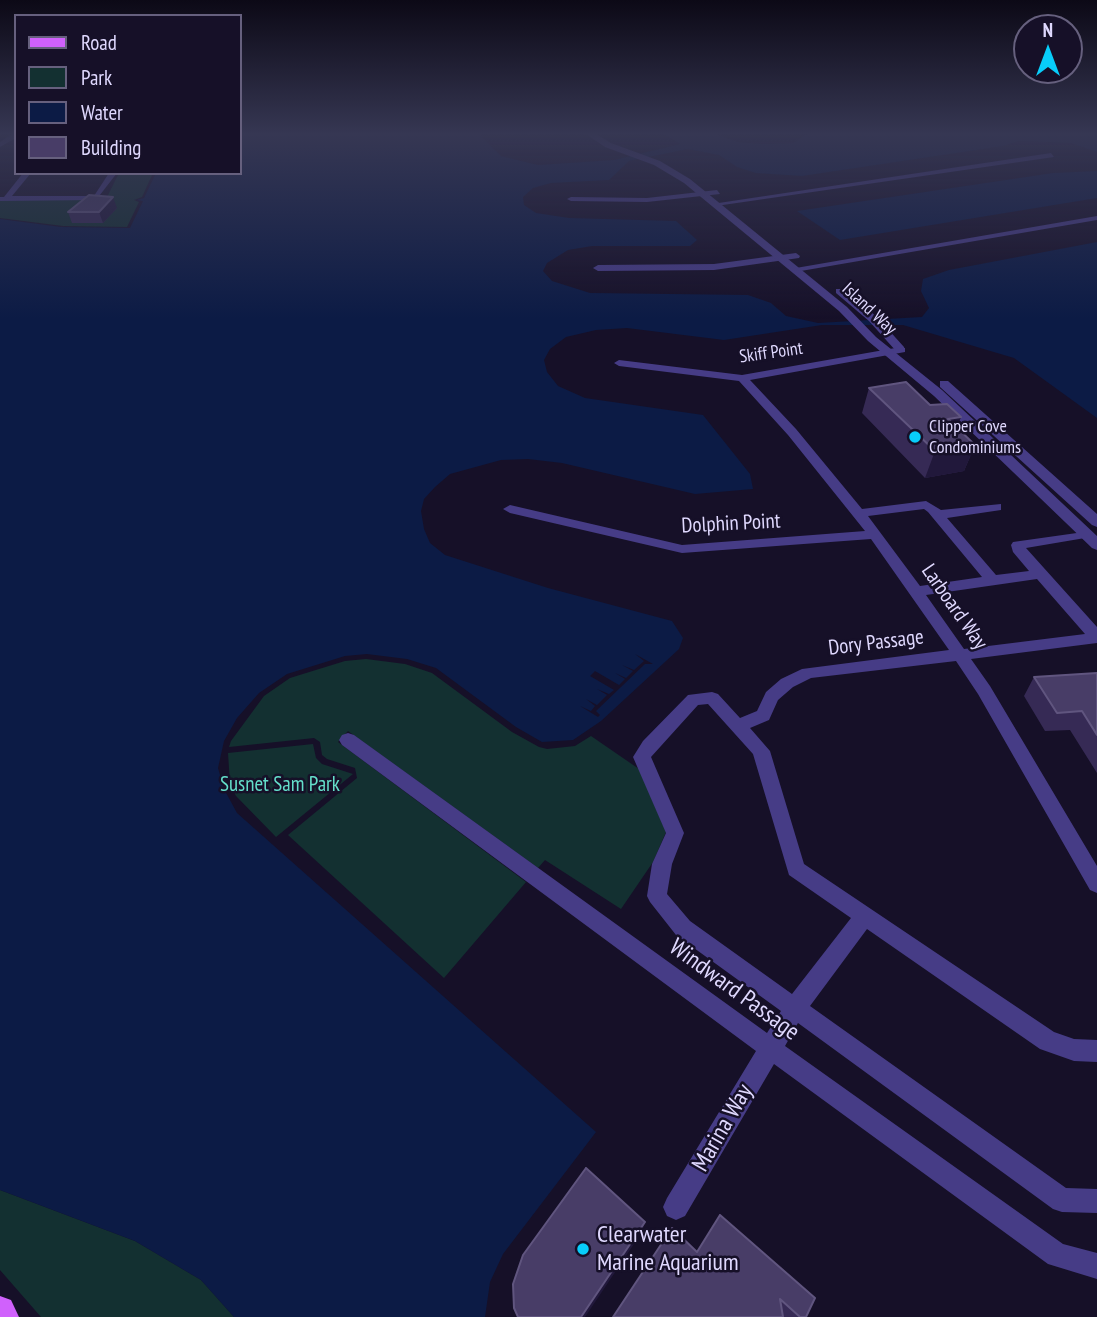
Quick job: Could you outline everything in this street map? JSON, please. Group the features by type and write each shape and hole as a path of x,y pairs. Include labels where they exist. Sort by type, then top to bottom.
{"main road":[{"path":"0,1311 4,1317"}],"street":[{"path":"3,199 96,198 98,195"},
{"path":"571,199 647,201 692,195"},
{"name":"Island Way","path":"706,195 858,323 1048,476 1097,522"},
{"name":"Island Way","path":"721,195 820,275"},
{"path":"716,204 775,195"},
{"path":"795,269 1097,218"},
{"path":"598,268 714,267 796,256"},
{"name":"Island Way","path":"830,283 876,323 894,351 1097,545"},
{"name":"Skiff Point","path":"619,363 742,378 894,351"},
{"name":"Larboard Way","path":"742,378 792,432 859,513 917,591 1035,774 1097,884"},
{"path":"1030,479 1048,476"},
{"path":"859,513 918,503 926,505 939,515 993,581"},
{"path":"939,515 996,507"},
{"name":"Dolphin Point","path":"510,509 682,550 875,534"},
{"path":"1086,534 1018,545 1020,552 1097,638"},
{"path":"917,591 1040,574"},
{"name":"Dory Passage","path":"737,726 763,715 772,696 787,683 808,673 1097,638"},
{"path":"1097,1051 1074,1050 1048,1041 796,869 761,751 712,698 694,699 666,727 642,757 675,833 662,864 657,897 683,928 1062,1200 1097,1200"},
{"name":"Windward Passage","path":"348,740 1057,1255 1097,1266"},
{"name":"Marina Way","path":"676,1207 769,1048 795,1008 864,917"}],"green space":[{"path":"108,195 143,195 134,200 139,202 127,227 63,226 0,218 0,200 106,199"},
{"path":"366,659 405,664 432,673 512,732 539,747 547,749 575,746 591,736 639,769 666,832 653,862 621,909 545,860 538,868 348,731 338,742 526,882 444,978 288,835 357,778 355,768 327,759 322,755 320,742 314,738 229,747 231,741 264,696 290,678 345,661"},
{"name":"Susnet Sam Park","path":"313,744 316,758 322,764 353,774 276,837 236,796 230,784 228,753"},
{"path":"0,1190 135,1241 201,1280 234,1317 41,1317 0,1270"}],"water":[{"path":"145,195 525,195 524,205 536,213 569,218 676,221 697,240 690,246 592,246 568,250 547,263 543,271 552,281 590,293 748,295 771,303 786,316 818,323 922,317 929,308 921,291 923,279 949,270 1097,242 1097,418 1014,358 903,325 822,325 724,340 627,328 596,330 566,337 550,349 544,360 547,372 558,386 585,398 703,415 750,474 753,489 695,494 562,463 528,459 501,460 450,474 424,499 421,511 424,529 430,543 445,555 548,588 672,621 683,638 679,649 601,721 573,740 542,742 516,727 436,668 407,659 367,654 345,656 287,674 259,693 237,718 224,741 218,768 224,789 237,813 596,1132 503,1254 490,1282 485,1317 234,1317 201,1280 135,1241 0,1190 0,219 61,227 130,228 143,201 137,200"},
{"path":"902,195 1097,195 1097,198 840,240 797,211"}],"pier":[{"path":"635,654 653,664 645,664 596,711 600,715 598,717 580,706 591,711 595,706 586,699 597,705 607,695 597,689 609,694 614,690 590,676 595,671 619,685 625,679 615,673 626,678 633,671 622,665 634,670 644,661"}],"building":[{"path":"88,195 113,197 99,212 68,212"},
{"path":"906,382 930,405 947,404 961,417 948,419 975,445 935,451 869,388"},
{"path":"1097,673 1097,735 1082,711 1057,713 1034,677"},
{"name":"Clearwater Marine Aquarium","path":"586,1168 645,1222 581,1317 518,1317 514,1308 513,1284 523,1255"},
{"name":"Clearwater Marine Aquarium","path":"720,1215 815,1298 806,1317 800,1317 780,1299 783,1317 613,1317 672,1228 697,1252"}],"place":[{"name":"Clipper Cove Condominiums","path":"915,437"},
{"name":"Clearwater Marine Aquarium","path":"583,1249"}]}
